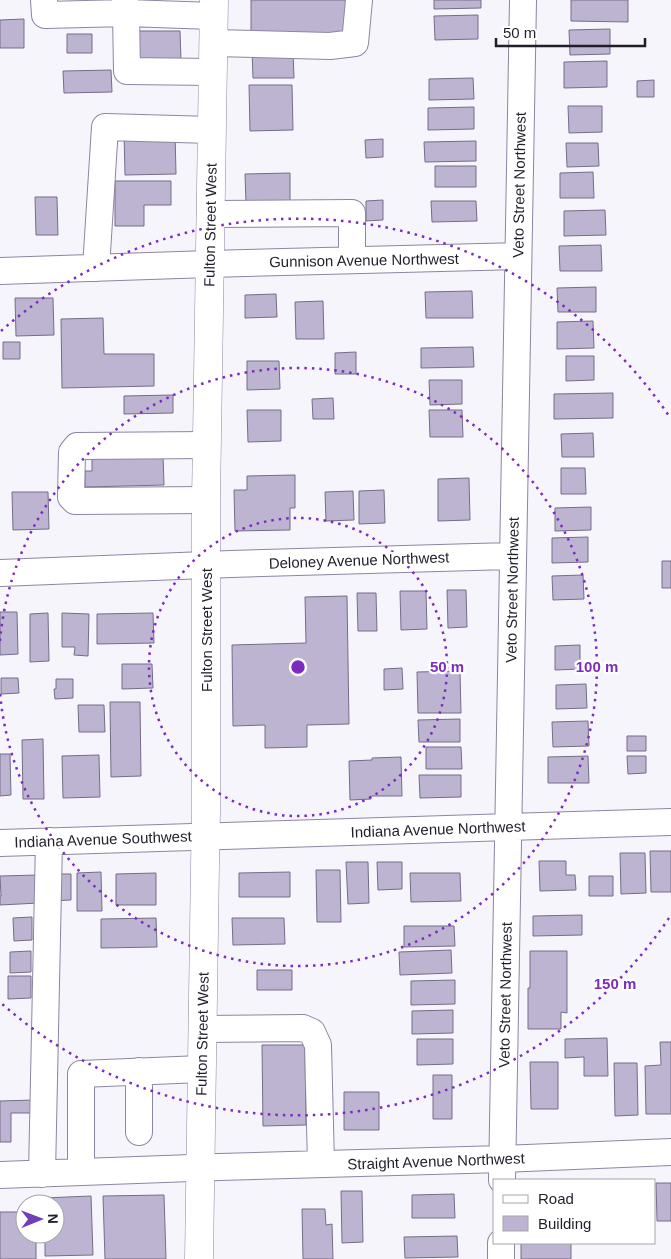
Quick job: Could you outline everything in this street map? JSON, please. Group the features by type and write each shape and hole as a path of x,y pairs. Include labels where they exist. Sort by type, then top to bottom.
{"main road":[{"name":"Fulton Street West","path":"199,1259 206,813 206,500 214,8"}],"street":[{"path":"213,43 330,46 355,43 359,0"},
{"name":"Veto Street Northwest","path":"502,1170 523,0"},
{"path":"45,8 214,8"},
{"path":"118,9 127,72 213,72"},
{"path":"96,268 105,127 212,130"},
{"path":"210,214 352,214 352,260"},
{"name":"Gunnison Avenue Northwest","path":"0,271 518,256"},
{"path":"206,500 75,501 71,497 72,452 77,446 207,444"},
{"name":"Deloney Avenue Northwest","path":"0,573 513,556"},
{"name":"Indiana Avenue Northwest","path":"205,836 671,822"},
{"name":"Indiana Avenue Southwest","path":"0,843 205,836"},
{"path":"42,1174 49,841"},
{"path":"202,1029 303,1028 312,1032 318,1045 320,1164"},
{"path":"81,1172 81,1074 202,1069"},
{"path":"139,1071 139,1132"},
{"name":"Straight Avenue Northwest","path":"0,1175 320,1164 502,1170 671,1152"},
{"path":"501,1244 501,1259"}],"building":[{"path":"251,0 353,0 353,36 251,36"},
{"path":"434,0 481,0 481,8 434,9"},
{"path":"571,0 628,0 628,22 571,21"},
{"path":"478,15 478,39 435,40 434,16"},
{"path":"24,19 24,48 0,48 0,20"},
{"path":"610,29 610,54 570,55 569,30"},
{"path":"139,31 180,31 181,60 139,61"},
{"path":"67,34 92,34 92,53 67,53"},
{"path":"252,51 293,51 294,78 253,78"},
{"path":"607,61 607,87 564,88 564,62"},
{"path":"111,70 112,92 64,93 63,71"},
{"path":"473,78 474,99 429,100 429,79"},
{"path":"654,80 654,97 637,97 637,81"},
{"path":"249,85 292,85 293,130 250,131"},
{"path":"568,106 602,106 602,132 569,133"},
{"path":"474,107 474,129 428,130 428,108"},
{"path":"175,132 176,174 125,175 124,133"},
{"path":"383,139 383,157 366,158 365,140"},
{"path":"476,141 476,161 425,162 424,142"},
{"path":"566,143 598,143 599,166 567,167"},
{"path":"435,166 476,166 476,187 435,187"},
{"path":"593,172 594,198 560,198 560,173"},
{"path":"290,173 290,202 246,203 245,174"},
{"path":"115,181 171,181 171,205 144,205 144,226 115,226"},
{"path":"35,197 57,197 58,235 36,235"},
{"path":"383,200 383,220 366,221 366,201"},
{"path":"431,201 476,201 477,221 432,222"},
{"path":"605,210 606,235 564,236 564,211"},
{"path":"601,245 602,271 560,271 559,246"},
{"path":"596,287 596,312 558,312 557,288"},
{"path":"472,291 473,318 426,318 425,292"},
{"path":"276,294 277,317 245,318 245,295"},
{"path":"15,298 53,298 54,335 16,336"},
{"path":"323,301 324,339 296,339 295,302"},
{"path":"103,318 104,354 154,354 154,386 62,388 61,319"},
{"path":"593,321 594,348 557,349 557,322"},
{"path":"3,342 20,342 20,359 3,359"},
{"path":"473,347 474,367 421,368 421,348"},
{"path":"356,352 356,374 335,374 335,353"},
{"path":"566,356 594,356 594,380 566,381"},
{"path":"247,361 279,361 280,389 247,390"},
{"path":"429,380 462,380 462,404 430,405"},
{"path":"613,393 613,418 554,419 554,394"},
{"path":"173,395 173,413 124,414 124,396"},
{"path":"333,398 334,419 313,419 312,399"},
{"path":"247,410 281,410 281,441 248,442"},
{"path":"429,410 462,410 463,437 430,437"},
{"path":"593,433 594,457 562,457 561,434"},
{"path":"163,455 164,485 85,487 85,471 92,471 92,456"},
{"path":"561,468 585,468 586,494 561,494"},
{"path":"295,475 295,508 290,508 290,530 235,531 234,490 247,490 247,476"},
{"path":"469,478 470,520 438,521 438,479"},
{"path":"384,490 385,523 359,524 359,491"},
{"path":"353,491 354,520 326,521 325,492"},
{"path":"12,492 48,492 49,529 13,530"},
{"path":"591,507 591,530 555,531 555,508"},
{"path":"588,537 588,562 552,563 552,538"},
{"path":"662,561 671,561 671,588 662,588"},
{"path":"583,575 584,599 553,600 552,576"},
{"path":"447,590 466,590 467,627 448,628"},
{"path":"400,591 426,591 427,629 401,630"},
{"path":"357,593 376,593 377,631 358,631"},
{"path":"347,596 349,724 307,725 307,747 265,748 265,725 233,726 232,645 306,643 305,597"},
{"path":"0,612 17,612 18,654 0,655"},
{"path":"48,613 49,661 30,662 30,614"},
{"path":"62,613 89,614 88,656 74,655 75,647 62,647"},
{"path":"153,613 154,643 97,644 97,614"},
{"path":"580,645 580,669 555,670 555,646"},
{"path":"122,664 152,664 153,688 122,689"},
{"path":"402,668 403,689 384,690 384,669"},
{"path":"460,671 461,713 418,713 417,672"},
{"path":"1,678 18,678 19,693 1,694"},
{"path":"56,679 73,679 73,698 55,699"},
{"path":"586,684 587,708 556,709 556,685"},
{"path":"110,702 140,702 141,776 111,777"},
{"path":"78,705 104,705 105,732 79,732"},
{"path":"460,719 460,742 419,742 418,720"},
{"path":"588,721 589,746 553,747 552,722"},
{"path":"627,736 646,736 646,751 627,751"},
{"path":"43,739 44,799 23,799 22,740"},
{"path":"426,747 461,747 462,769 426,769"},
{"path":"0,754 10,754 11,795 0,796"},
{"path":"99,755 100,797 63,798 62,756"},
{"path":"588,756 589,783 548,783 548,757"},
{"path":"627,756 646,756 646,773 628,774"},
{"path":"401,757 402,796 371,796 371,799 350,800 349,761"},
{"path":"419,775 461,775 461,797 420,798"},
{"path":"650,851 671,851 671,892 651,892"},
{"path":"620,853 645,853 646,893 621,894"},
{"path":"539,861 566,861 566,875 575,875 576,890 540,891"},
{"path":"346,862 368,862 369,903 348,904"},
{"path":"377,862 402,862 402,889 378,890"},
{"path":"316,870 340,870 341,922 317,922"},
{"path":"101,872 102,911 77,911 77,873"},
{"path":"290,872 290,897 239,897 239,873"},
{"path":"156,873 156,905 116,905 116,874"},
{"path":"410,873 460,873 461,901 411,902"},
{"path":"50,874 71,874 71,900 50,901"},
{"path":"38,875 39,903 0,905 0,876"},
{"path":"589,876 613,876 613,896 589,896"},
{"path":"582,915 582,935 533,936 533,916"},
{"path":"32,917 32,940 14,941 13,918"},
{"path":"156,918 157,947 101,948 101,919"},
{"path":"232,918 284,918 285,944 233,945"},
{"path":"404,926 454,926 455,946 404,947"},
{"path":"451,950 452,973 400,975 399,952"},
{"path":"31,951 31,972 10,973 10,952"},
{"path":"530,951 567,951 567,1013 561,1012 561,1029 528,1029"},
{"path":"257,970 292,970 292,990 257,990"},
{"path":"8,976 31,976 31,998 8,999"},
{"path":"455,980 455,1004 411,1005 411,981"},
{"path":"453,1010 453,1033 412,1034 412,1011"},
{"path":"607,1038 608,1076 584,1076 584,1057 565,1058 565,1039"},
{"path":"417,1039 453,1039 453,1064 417,1065"},
{"path":"660,1042 671,1042 671,1114 646,1114 645,1066 661,1065"},
{"path":"262,1045 305,1045 306,1125 263,1126"},
{"path":"530,1062 558,1062 558,1109 531,1109"},
{"path":"614,1063 637,1063 638,1115 615,1116"},
{"path":"433,1075 452,1075 452,1119 433,1119"},
{"path":"344,1092 379,1092 379,1130 344,1130"},
{"path":"34,1100 34,1113 11,1113 11,1142 0,1142 0,1101"},
{"path":"656,1183 671,1183 671,1221 657,1221"},
{"path":"341,1191 362,1191 363,1242 342,1243"},
{"path":"454,1194 455,1218 412,1218 412,1195"},
{"path":"164,1195 166,1259 105,1259 103,1196"},
{"path":"91,1196 93,1255 45,1256 45,1244 65,1244 65,1197"},
{"path":"302,1209 325,1209 326,1225 332,1224 333,1259 303,1259"},
{"path":"0,1212 15,1212 15,1244 36,1244 36,1259 0,1259"},
{"path":"457,1236 458,1257 405,1258 404,1237"},
{"path":"521,1244 571,1244 571,1259 521,1259"}]}
